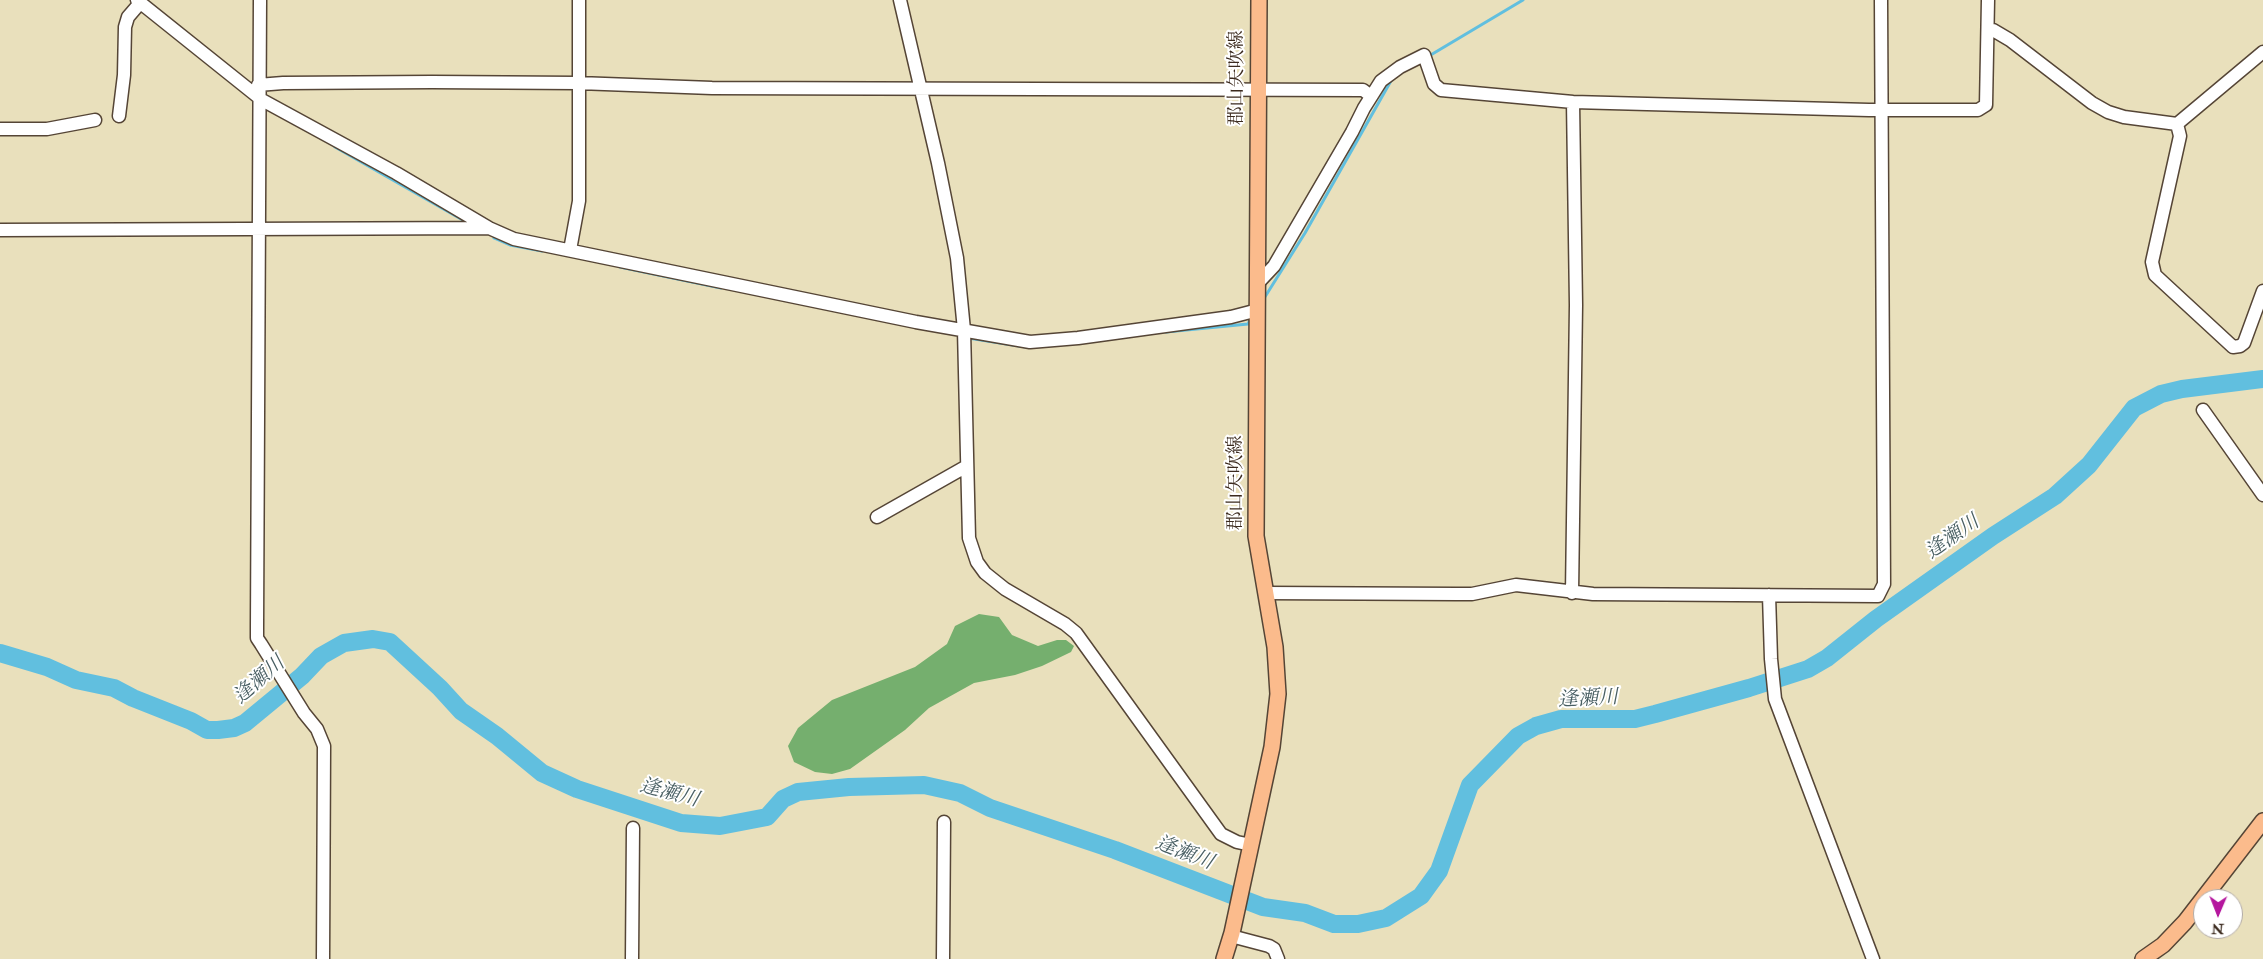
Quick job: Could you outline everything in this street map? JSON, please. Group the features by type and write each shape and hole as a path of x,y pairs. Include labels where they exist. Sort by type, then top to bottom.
{"main road":[{"name":"郡山矢吹線","path":"1224,959 1272,746 1278,694 1276,654 1256,536 1259,0"},
{"path":"2143,959 2163,945 2186,922 2263,821"}],"street":[{"path":"260,0 256,627 258,638 317,729 324,746 323,959"},
{"path":"570,250 579,201 579,0"},
{"path":"900,0 938,162 957,258 964,330 969,538 977,562 985,573 1005,589 1065,624 1076,633 1220,834 1237,842 1251,845"},
{"path":"1265,592 1472,594 1516,586 1535,586 1572,593 1878,596 1883,588 1883,110 1881,0"},
{"path":"1258,284 1274,266 1381,81 1424,55 1434,84 1441,90 1573,102 1883,110 1978,110 1986,105 1988,0"},
{"path":"119,116 124,75 125,27 128,17 138,1 258,90 489,228 514,239 1030,342 1231,317 1258,310"},
{"path":"1988,30 1994,30 2010,40 2092,103 2108,112 2124,118 2177,124 2263,52"},
{"path":"258,90 283,82 578,83 712,88 1363,90 1371,96"},
{"path":"1572,593 1576,305 1573,102"},
{"path":"0,129 47,129 95,120"},
{"path":"2177,124 2180,136 2152,262 2155,275 2233,347 2244,343 2263,291"},
{"path":"0,230 489,228"},
{"path":"2203,410 2263,495"},
{"path":"877,517 967,466"},
{"path":"1769,595 1771,658 1775,699 1873,959"},
{"path":"943,959 944,822"},
{"path":"632,959 633,828"},
{"path":"1231,934 1269,946 1274,949 1278,959"}],"green space":[{"path":"979,614 999,617 1012,635 1038,646 1057,640 1066,640 1074,646 1071,652 1042,666 1015,675 974,683 929,708 905,730 850,769 832,774 815,772 794,762 788,746 798,728 832,700 915,667 947,644 955,626"}],"waterway":[{"path":"1429,56 1523,0"},
{"path":"1263,300 1305,233 1392,79"},
{"path":"335,147 468,223"},
{"path":"494,238 510,245 542,251"},
{"path":"620,267 721,288"},
{"path":"1166,332 1248,324 1251,318"},
{"path":"968,338 1026,347"},
{"name":"逢瀬川","path":"0,653 47,667 76,680 114,688 133,698 191,721 207,730 218,730 234,728 245,723 302,676 321,656 344,643 373,639 390,642 440,688 461,711 497,736 542,773 577,789 681,823 720,826 767,817 783,799 798,792 849,787 924,785 960,793 990,808 1115,850 1263,907 1305,913 1334,924 1358,924 1386,918 1421,896 1439,871 1470,785 1518,736 1536,726 1561,719 1635,719 1749,688 1808,669 1827,658 1876,619 1993,536 2055,496 2089,465 2134,408 2161,394 2182,389 2263,379"}]}
